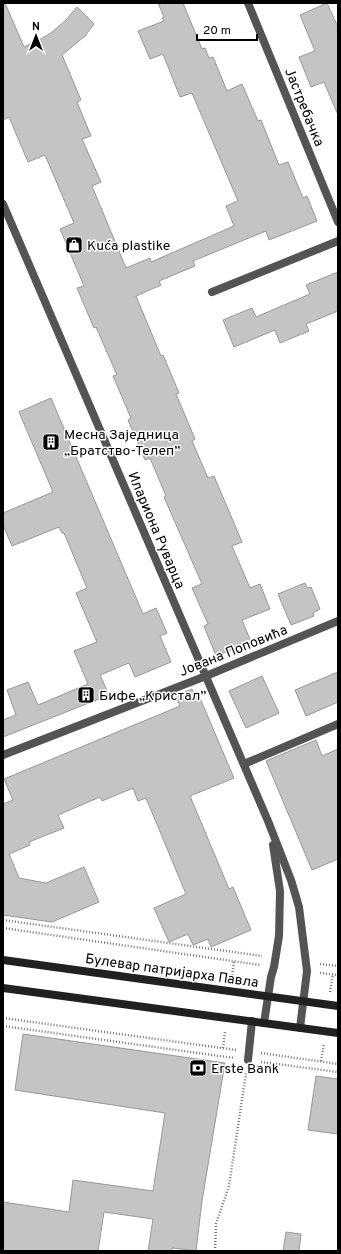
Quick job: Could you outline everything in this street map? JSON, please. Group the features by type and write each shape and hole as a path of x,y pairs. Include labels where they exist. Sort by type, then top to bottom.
{"main road":[{"name":"Булевар патријарха Павла","path":"3,960 338,1006"},
{"path":"3,988 338,1033"}],"street":[{"name":"Јастребачка","path":"248,3 338,222"},
{"name":"Илариона Руварца","path":"3,204 244,764 291,880 299,907 307,971 300,1028"},
{"path":"212,292 338,241"},
{"name":"Јована Поповића","path":"3,755 206,676 338,621"},
{"path":"244,764 338,724"},
{"name":"Илариона Руварца","path":"264,1023 279,936 280,891 275,852 268,821"},
{"path":"248,1056 252,1021"}],"path":[{"path":"3,920 276,958"},
{"path":"3,928 274,967"},
{"path":"3,1018 248,1056 338,1072"},
{"path":"3,1026 248,1056 338,1064"},
{"path":"215,1251 216,1224 229,1186 248,1056"}],"building":[{"path":"3,3 5,3 24,47 51,33 66,20 77,7 94,24 85,36 62,55 81,100 77,102 91,136 82,139 101,182 92,186 126,268 150,258 151,262 234,226 226,206 238,201 192,93 180,97 163,54 150,59 138,31 164,21 162,18 164,17 158,3 183,3 202,49 205,48 209,58 213,57 227,91 242,84 258,121 261,120 279,165 288,162 303,198 307,196 317,221 269,240 266,231 193,261 195,266 159,281 161,285 136,296 161,356 163,355 179,393 176,394 195,439 192,441 208,478 214,476 242,542 232,546 250,588 260,584 270,609 242,620 251,642 216,656 204,626 208,624 192,588 202,584 164,497 166,496 150,458 145,460 128,420 131,418 113,376 117,375 96,327 94,328 77,288 84,286 60,229 74,223 45,155 28,162 9,117 3,120"},
{"path":"327,3 338,27 338,115 324,82 311,87 299,57 315,51 300,15"},
{"path":"338,272 338,311 306,324 309,331 280,343 275,330 234,347 223,320 252,308 256,317 310,294 306,285"},
{"path":"51,398 143,614 156,608 167,633 160,636 171,662 135,677 129,663 100,675 109,695 3,737 3,720 16,715 7,690 28,682 38,705 88,684 74,651 97,642 76,593 87,588 64,533 62,533 59,527 12,546 3,525 3,513 53,492 19,412"},
{"path":"305,583 307,588 311,587 320,609 313,613 314,616 291,625 278,594"},
{"path":"338,672 338,702 306,716 295,690"},
{"path":"262,676 279,713 246,728 229,691"},
{"path":"192,689 197,699 200,698 234,778 190,796 229,889 233,887 251,930 211,947 208,939 193,945 188,934 169,942 154,908 186,894 146,798 138,801 133,788 102,801 100,797 58,815 64,828 29,842 30,845 9,854 19,878 46,883 84,867 99,902 52,922 3,915 3,804 13,800 4,779 180,706 176,696"},
{"path":"316,740 322,756 338,749 338,859 312,870 266,761"},
{"path":"23,1034 225,1063 202,1201 196,1251 172,1248 172,1251 148,1251 153,1219 104,1212 98,1251 3,1251 3,1202 69,1212 73,1180 153,1191 165,1113 15,1090"},
{"path":"316,1076 338,1079 338,1134 308,1130"},
{"path":"286,1232 301,1234 299,1251 283,1251"}],"place":[{"name":"Kuća plastike","path":"74,245"},
{"name":"Месна Заједница „Братство-Телеп”","path":"51,442"},
{"name":"Бифе „Кристал”","path":"86,695"},
{"name":"Erste Bank","path":"198,1068"}]}
